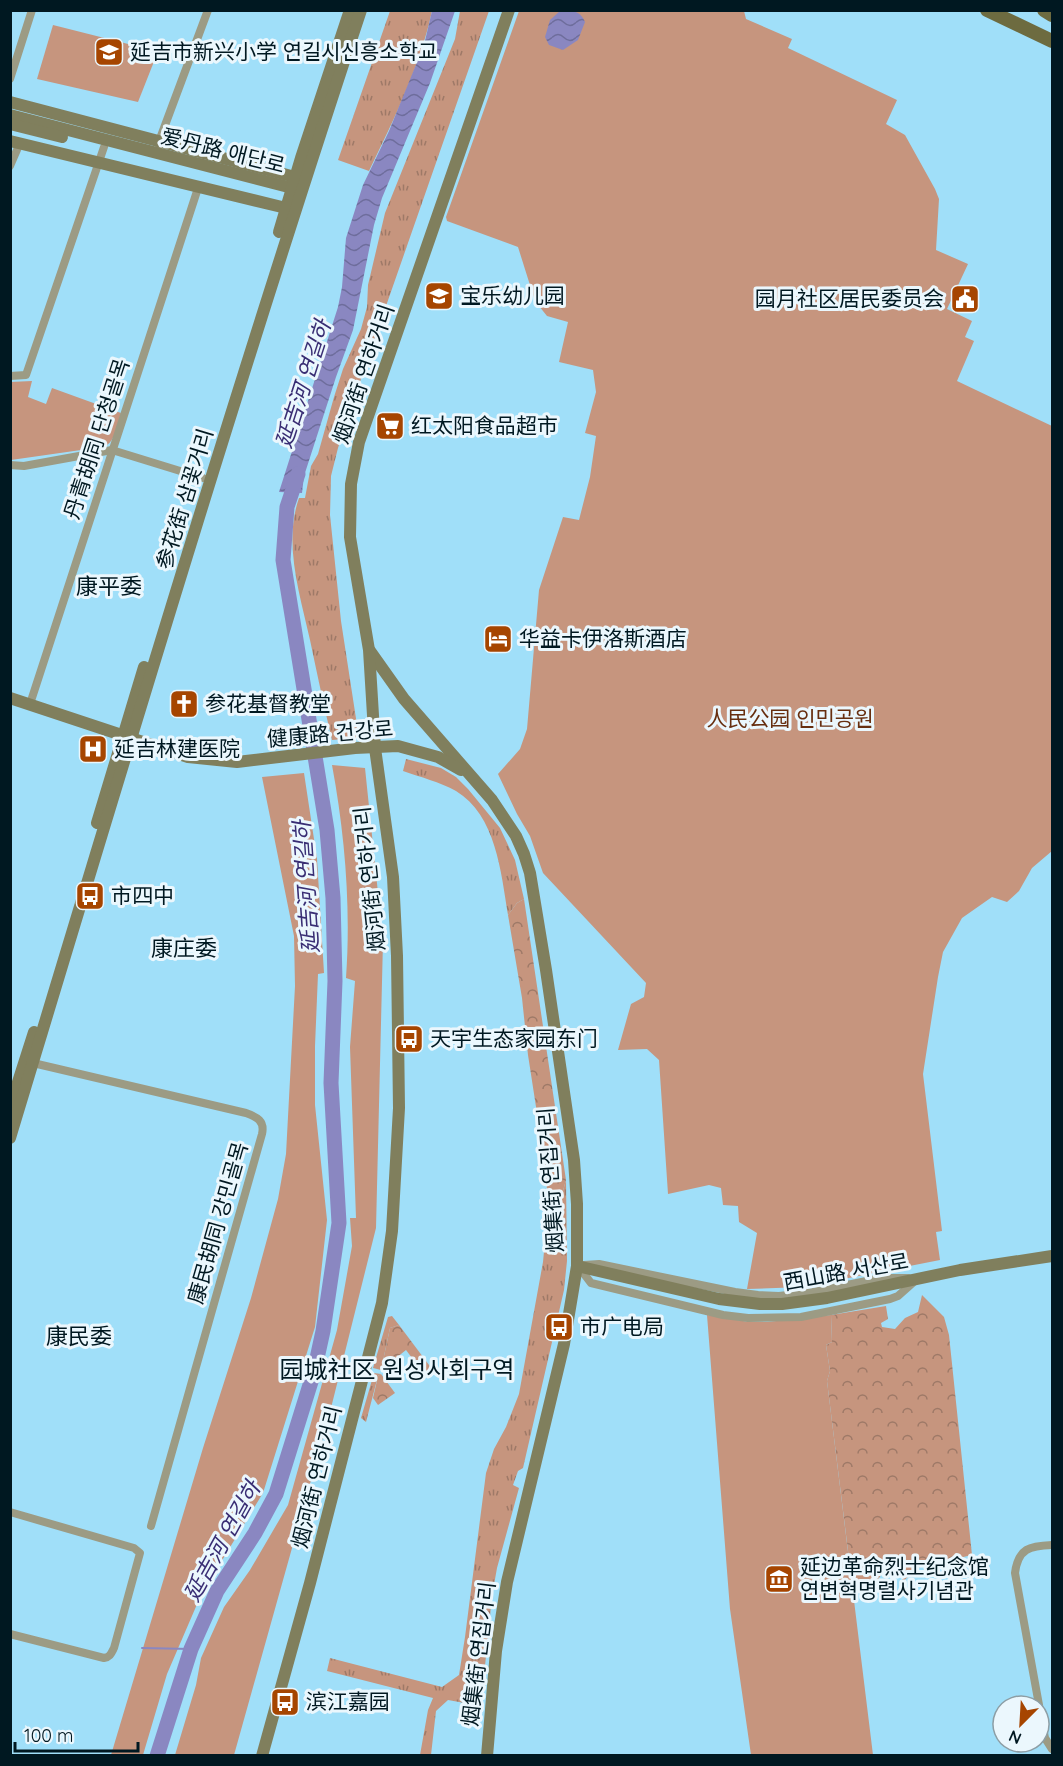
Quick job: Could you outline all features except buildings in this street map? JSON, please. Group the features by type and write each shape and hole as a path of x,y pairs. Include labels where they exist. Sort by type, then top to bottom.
{"main road":[{"name":"参花街 삼꽃거리","path":"10,1107 127,736 350,10"},
{"name":"参花街 삼꽃거리","path":"10,1138 203,478 294,193 361,10"},
{"name":"烟河街 연하거리","path":"262,1755 310,1582 382,1303 392,1231 399,1108 397,956 393,877 375,748 369,650 350,537 351,491 359,442 509,10"},
{"path":"987,10 1053,41"},
{"path":"1044,10 1053,15"},
{"name":"爱丹路 애단로","path":"10,102 160,141 294,193"},
{"name":"爱丹路 애단로","path":"10,115 294,193"},
{"name":"爱丹路 애단로","path":"10,124 294,193"},
{"name":"爱丹路 애단로","path":"15,142 199,186 294,193"},
{"name":"烟集街 연집거리","path":"369,650 398,691 492,800 516,836 530,873 574,1160 577,1266 564,1344 507,1582 495,1662 487,1755"},
{"name":"健康路 건강로","path":"10,698 188,757 217,761 258,760 355,748 398,746 425,752 449,762 474,779"},
{"name":"西山路 서산로","path":"577,1266 719,1299 760,1304 804,1302 918,1278 1053,1256"}],"street":[{"path":"10,80 32,10"},
{"path":"155,153 208,10"},
{"path":"10,166 15,142"},
{"path":"10,376 26,375 104,147"},
{"name":"丹青胡同 단청골목","path":"30,704 199,186"},
{"path":"11,468 112,450 203,478"},
{"name":"康民胡同 강민골목","path":"33,1063 246,1113 259,1119 262,1124 262,1134 151,1526"},
{"path":"10,1512 134,1548 140,1553 111,1655 104,1658 10,1634"},
{"path":"1053,1545 1024,1550 1016,1562 1015,1573 1046,1738 1053,1749"}],"green space":[{"path":"390,11 432,11 413,73 369,171 338,160"},
{"path":"460,11 489,11 371,349 331,476 330,515 341,621 359,738 332,740 295,569 294,515 299,498 305,498 311,466 318,454 343,369 361,329 367,307 368,285 385,213 455,39"},
{"name":"人民公园 인민공원","path":"519,11 744,11 746,19 792,39 788,48 897,100 886,124 905,135 939,199 936,250 968,264 947,309 972,321 965,337 974,341 957,381 1052,426 1052,851 1032,868 1019,891 1007,902 992,897 962,918 943,952 923,1074 942,1231 936,1232 940,1260 803,1287 747,1289 757,1233 739,1222 738,1206 723,1205 721,1188 709,1185 668,1194 659,1060 647,1049 618,1050 631,1004 644,997 646,983 543,873 530,836 498,774 520,749 527,729 539,590 563,517 579,520 590,477 596,436 585,433 596,392 593,370 559,362 568,322 547,316 535,301 518,247 447,221 446,217"},
{"path":"53,25 144,48 155,59 138,102 37,79"},
{"path":"32,381 28,397 46,404 52,388 121,413 110,442 102,447 11,460 10,382"},
{"path":"406,759 441,768 456,777 500,828 515,860 524,899 517,903 508,915 499,863 488,829 480,814 456,791 403,771"},
{"path":"332,765 365,768 383,941 376,1228 329,1416 234,1755 175,1755 196,1685 201,1658 224,1607 250,1570 288,1505 337,1330 352,1246 350,1218 356,1218 350,1047 355,981 346,978 348,925 346,871"},
{"path":"304,773 317,859 324,973 318,974 315,1105 327,1220 315,1327 263,1493 201,1595 167,1674 143,1755 111,1755 203,1448 251,1298 278,1199 286,1154 295,986 294,936 262,777"},
{"path":"524,899 566,1180 561,1198 559,1225 546,1231 545,1165 508,915 517,903"},
{"path":"566,1180 567,1261 564,1290 523,1468 518,1471 513,1485 519,1488 497,1568 492,1596 481,1706 448,1700 436,1711 431,1755 420,1755 428,1710 433,1698 327,1671 330,1658 442,1687 459,1675 486,1473 494,1449 506,1427 519,1394 543,1262 546,1231 559,1225 561,1198"},
{"path":"922,1295 944,1317 949,1335 972,1555 920,1567 902,1582 903,1572 888,1565 877,1581 852,1583 827,1381 830,1371 826,1345 832,1342 831,1315 886,1306 888,1319 881,1323 882,1327 895,1329 905,1318 918,1312"},
{"path":"707,1315 749,1322 767,1322 831,1315 832,1342 826,1345 830,1371 827,1381 873,1755 751,1755 730,1609"},
{"path":"392,1316 399,1325 390,1328 381,1370 373,1368 388,1317"},
{"path":"399,1325 432,1369 424,1374 406,1350 381,1370 390,1328"},
{"path":"374,1373 381,1374 378,1376 366,1422 361,1418"},
{"path":"381,1374 395,1393 378,1405 373,1398 378,1376"}],"water":[{"path":"432,11 455,11 430,83 382,198 374,225 353,330 304,476 302,493 279,492 338,307 346,238 363,185 389,131 424,45"},
{"path":"560,11 575,12 581,15 585,22 578,40 563,50 549,45 545,37 550,20"}],"waterway":[{"name":"延吉河 연길하","path":"157,1756 191,1649 217,1591 255,1533 276,1494 314,1372 323,1331 339,1223 331,1083 335,981 333,898 327,830 283,560 287,507 298,474"},
{"path":"142,1648 191,1649"}],"place":[{"name":"延吉市新兴小学 연길시신흥소학교","path":"109,52"},
{"name":"宝乐幼儿园","path":"439,296"},
{"name":"园月社区居民委员会","path":"965,299"},
{"name":"红太阳食品超市","path":"390,426"},
{"name":"华益卡伊洛斯酒店","path":"498,639"},
{"name":"参花基督教堂","path":"184,704"},
{"name":"延吉林建医院","path":"93,749"},
{"name":"市四中","path":"90,896"},
{"name":"天宇生态家园东门","path":"409,1039"},
{"name":"市广电局","path":"559,1327"},
{"name":"延边革命烈士纪念馆 연변혁명렬사기념관","path":"779,1579"},
{"name":"滨江嘉园","path":"285,1702"}],"district":[{"name":"康平委","path":"109,586"},
{"name":"康庄委","path":"184,948"},
{"name":"康民委","path":"79,1336"},
{"name":"园城社区 원성사회구역","path":"397,1370"}]}
